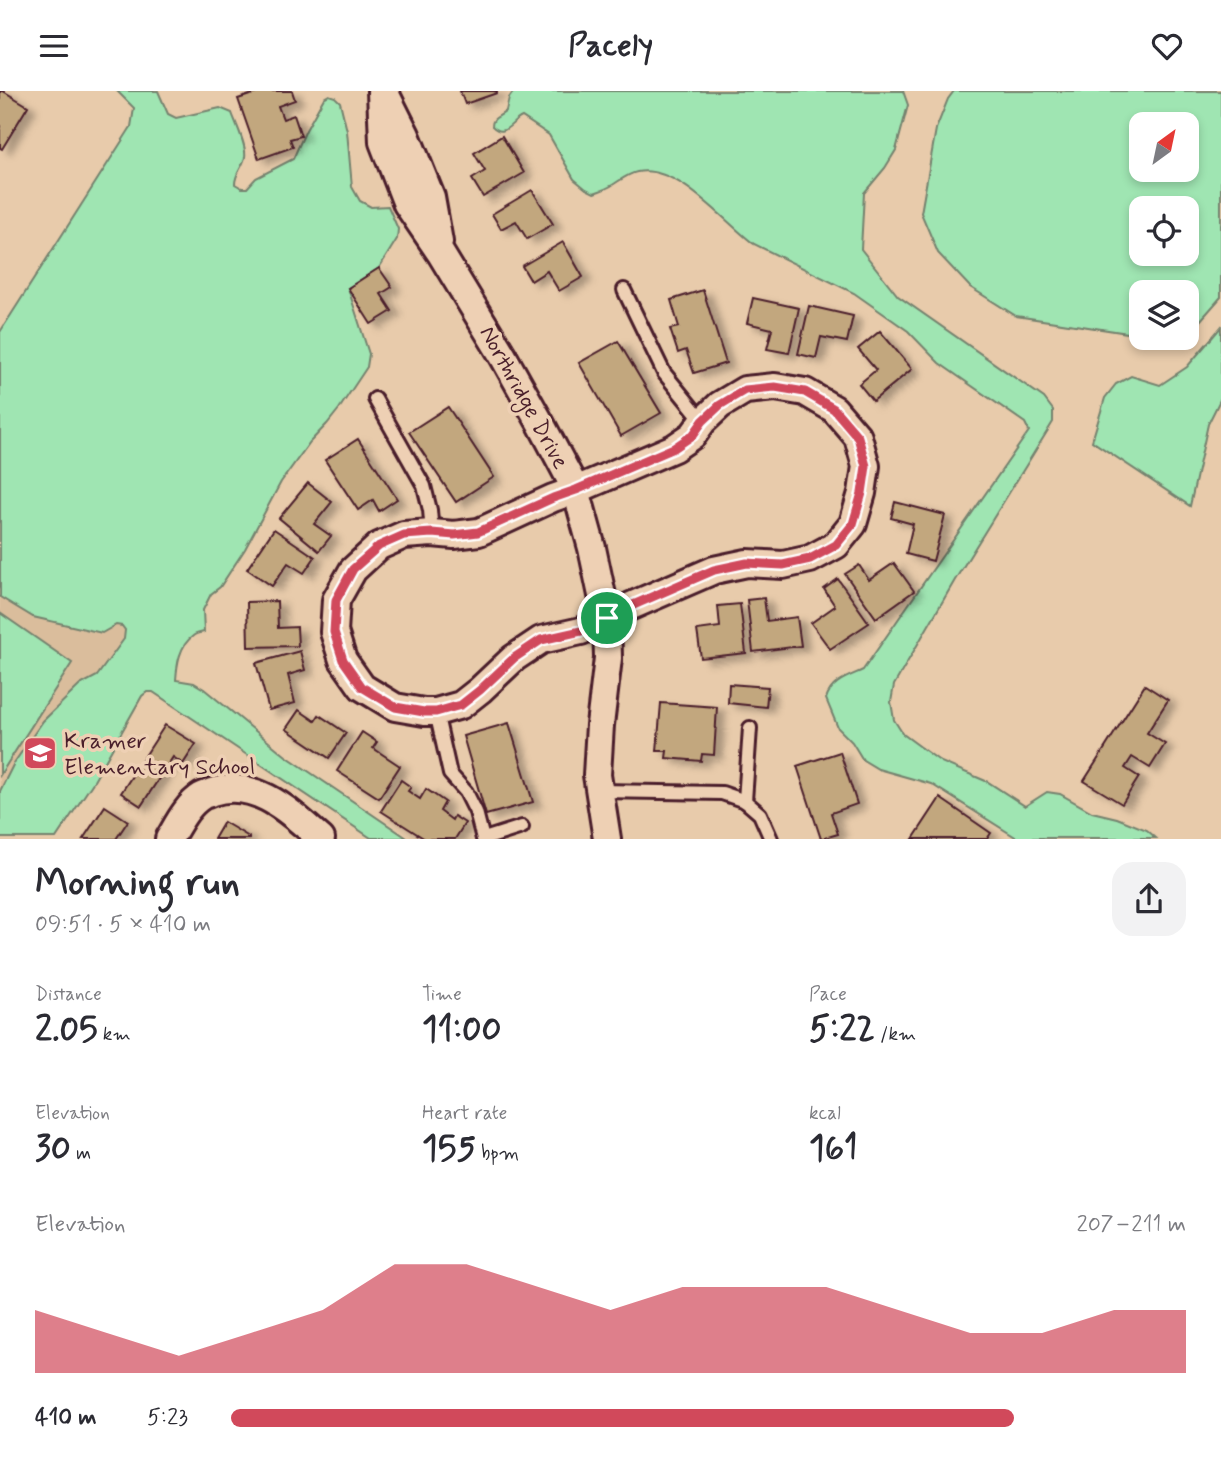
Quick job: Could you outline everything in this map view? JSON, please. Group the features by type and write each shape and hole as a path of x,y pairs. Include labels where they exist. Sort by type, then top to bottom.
{"street":[{"name":"Northridge Drive","path":"382,91 383,142 407,204 503,356 576,490 593,548 607,618 608,658 597,775 607,838"},
{"path":"775,387 805,392 834,409 858,437 866,466 853,524 836,545 810,559 783,565 747,563 714,570 581,631 541,640 514,658 461,705 436,712 395,707 362,687 343,660 334,632 336,600 353,569 379,546 404,535 478,532 674,448 693,435 703,421 720,405 745,390 775,387"},
{"path":"169,838 189,807 202,796 224,789 242,788 262,795 290,812 321,838"}],"lane":[{"path":"624,290 664,373 703,421"},
{"path":"375,399 424,486 432,533"},
{"path":"436,712 450,773 466,792 476,812 483,838 522,827"},
{"path":"745,801 750,728"},
{"path":"599,791 722,793 745,801 760,814 771,838"}],"shaded area":[{"name":"Kramer Elementary School","path":"0,513 164,623 0,838"}],"green space":[{"path":"117,91 158,91 168,114 176,118 220,108 232,113 245,152 235,180 235,184 242,188 247,188 256,178 293,159 324,98 329,95 335,97 340,102 347,131 352,187 360,201 371,207 388,206 398,229 397,239 379,268 348,288 369,354 367,367 339,409 310,442 281,482 245,549 220,587 211,594 203,610 204,632 194,635 182,650 176,680 194,683 204,689 286,756 407,838 371,838 153,692 147,692 142,696 94,781 56,838 0,838 0,791 14,763 43,721 80,685 97,676 124,639 125,630 122,626 116,625 102,633 33,617 0,597 0,332 131,127 134,108"},
{"path":"514,91 903,91 908,105 896,150 864,193 861,249 898,296 1044,398 1053,410 1053,422 955,580 894,685 891,702 894,720 903,734 941,762 988,782 1025,806 1047,792 1060,794 1092,812 1147,830 1156,838 1017,838 931,784 878,769 863,760 852,742 838,728 826,699 828,693 841,680 863,670 1029,431 1025,423 939,363 908,331 854,293 754,244 684,185 653,172 637,172 594,193 586,189 574,179 549,135 522,117 504,130 497,130 492,126 495,119 506,111"},
{"path":"954,91 1221,91 1221,297 1199,322 1199,280 1129,280 1129,333 1016,316 970,287 938,253 921,213 936,129"},
{"path":"1221,327 1221,398 1208,424 1190,506 1092,441 1105,398 1116,384 1131,376 1160,385 1187,367"},
{"path":"0,613 72,663 0,775"}],"building":[{"path":"0,91 28,106 2,149 0,148"},
{"path":"262,91 292,91 295,100 278,106 283,119 294,115 301,136 290,139 293,147 259,159 238,99"},
{"path":"460,91 497,91 497,93 465,104"},
{"path":"502,136 524,173 483,197 472,179 485,171 474,153"},
{"path":"532,190 553,224 527,239 516,221 501,229 492,214"},
{"path":"563,242 583,277 559,291 547,271 531,281 522,266"},
{"path":"379,268 392,287 381,294 392,311 371,324 348,288"},
{"path":"703,290 726,363 694,373 686,350 678,353 670,329 679,327 671,300"},
{"path":"753,298 799,308 789,353 767,349 772,329 747,323"},
{"path":"809,306 853,316 847,342 821,337 816,358 798,354"},
{"path":"880,331 912,369 873,401 859,384 876,370 858,349"},
{"path":"618,341 661,413 621,436 579,363"},
{"path":"448,407 494,477 456,502 409,432"},
{"path":"358,439 397,499 379,511 373,500 358,510 325,460"},
{"path":"308,483 332,502 314,524 331,536 319,551 279,518"},
{"path":"895,502 945,515 933,561 906,554 913,524 891,518"},
{"path":"274,529 315,557 304,573 288,563 272,586 247,569"},
{"path":"894,563 914,591 876,618 845,574 859,565 869,580"},
{"path":"838,579 869,623 830,649 811,623 835,606 824,589"},
{"path":"764,598 767,621 797,617 801,646 753,652 747,600"},
{"path":"277,601 278,628 297,627 298,646 248,647 247,602"},
{"path":"740,604 746,653 701,658 697,630 720,627 718,606"},
{"path":"300,651 305,670 288,675 295,703 269,710 256,663"},
{"path":"729,684 768,687 766,707 728,703"},
{"path":"1145,685 1168,700 1147,733 1165,744 1150,768 1132,757 1125,768 1139,777 1122,804 1084,781"},
{"path":"661,703 717,707 714,755 702,754 701,761 666,758 667,751 657,751"},
{"path":"299,710 315,721 319,715 346,733 329,758 286,729"},
{"path":"509,723 533,802 486,815 463,736"},
{"path":"165,725 196,744 183,764 173,757 141,806 121,793"},
{"path":"362,732 377,742 373,748 400,766 379,798 337,771"},
{"path":"840,752 857,804 831,813 838,834 821,839 797,766"},
{"path":"401,780 411,787 408,791 420,799 426,789 445,802 440,811 452,820 454,816 465,823 455,839 425,839 381,811"},
{"path":"940,798 991,833 987,839 913,839"},
{"path":"105,806 128,821 116,839 83,839"},
{"path":"224,822 249,837 249,839 214,839"}],"place":[{"name":"Kramer Elementary School","path":"40,753"}],"route":[{"path":"775,387 805,392 834,409 858,437 866,466 862,493 853,524 836,545 810,559 783,565 747,563 714,570 607,618 581,631 541,640 514,658 461,705 436,712 395,707 362,687 343,660 334,632 336,600 353,569 379,546 404,535 478,532 674,448 693,435 720,405 745,390 775,387"}]}
